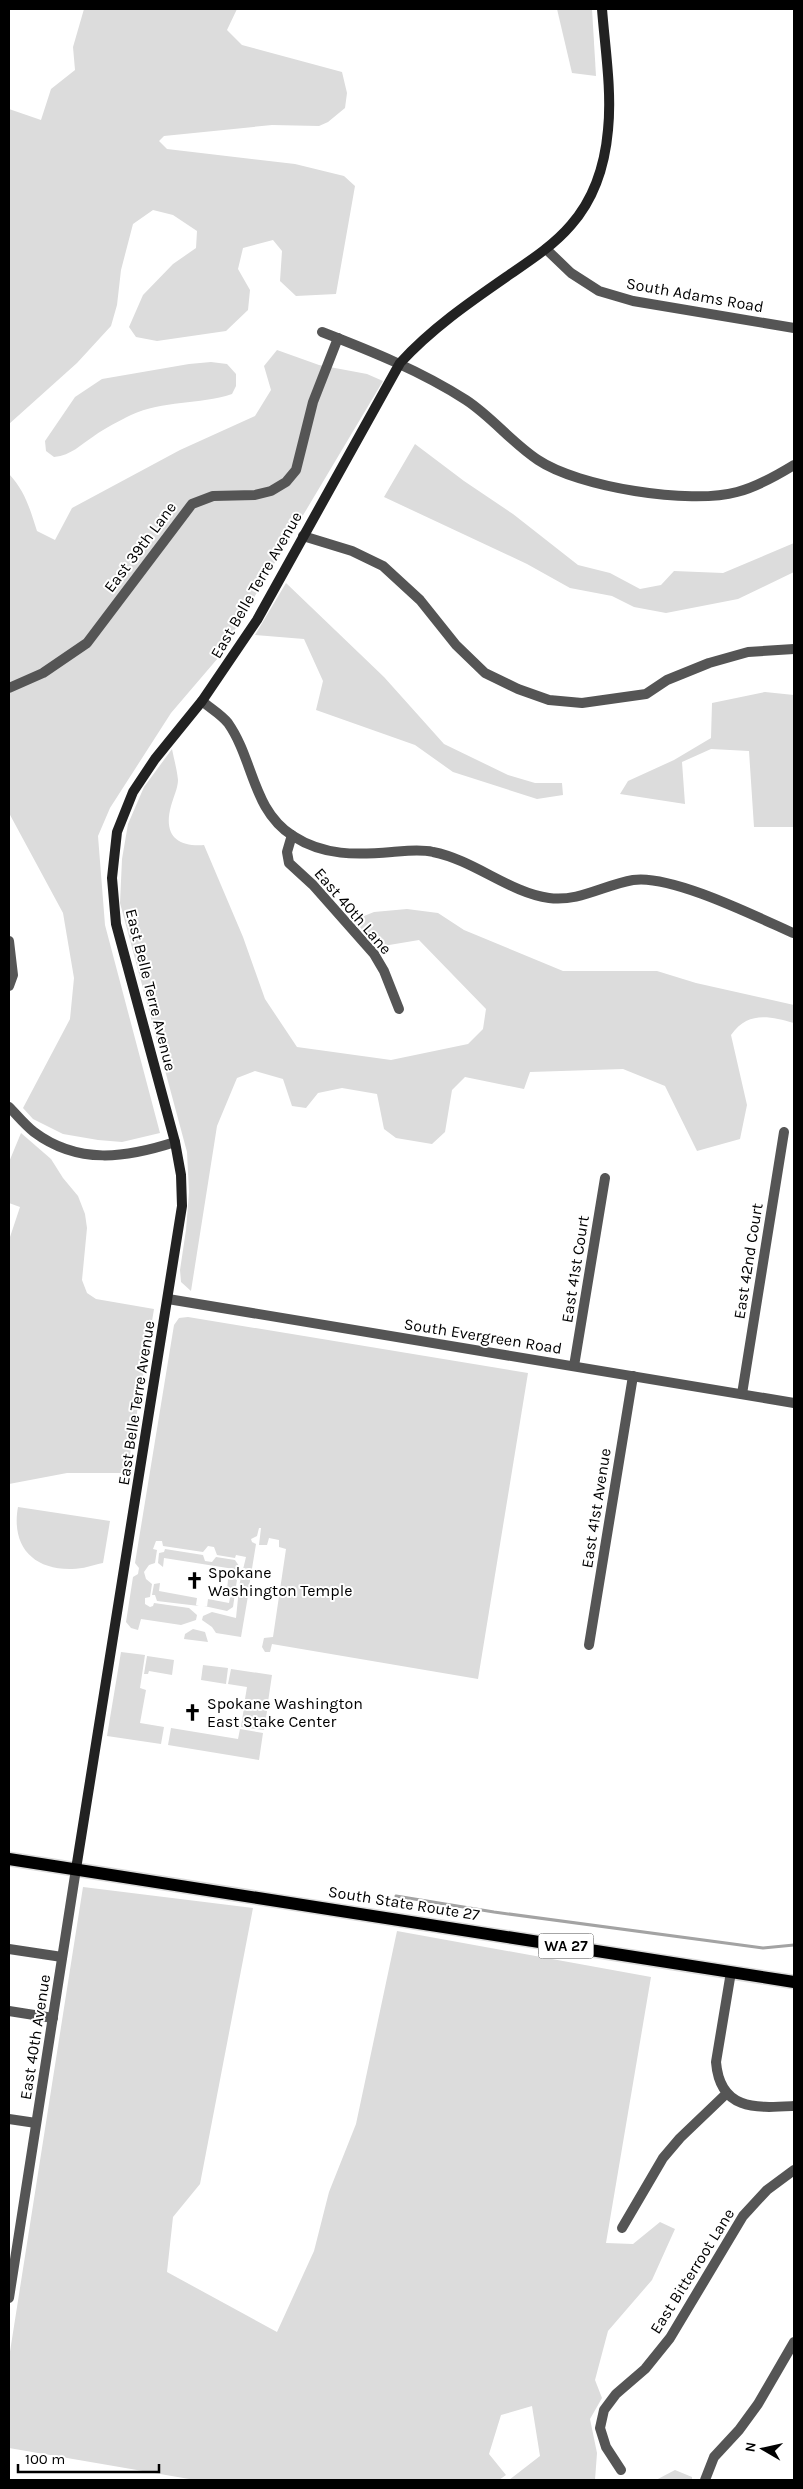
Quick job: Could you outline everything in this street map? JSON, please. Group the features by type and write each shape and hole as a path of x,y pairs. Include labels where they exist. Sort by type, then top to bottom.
{"main road":[{"name":"South State Route 27","path":"9,1859 794,1982"}],"street":[{"name":"East Belle Terre Avenue","path":"76,1869 182,1206 181,1175 175,1142 116,924 112,878 118,832 133,792 155,759 202,701 257,620 400,363 422,339 448,318 546,249 571,225 587,202 600,175 605,157 609,108 602,9"},
{"name":"South Adams Road","path":"546,249 571,273 599,291 633,302 794,328"},
{"path":"322,332 400,363 466,400 537,460 571,477 674,496 706,498 736,493 759,485 794,465"},
{"name":"East 39th Lane","path":"9,688 43,673 86,643 192,504 213,496 254,496 271,491 286,482 296,470 312,402 338,338"},
{"path":"303,536 352,551 383,566 420,600 456,645 485,672 518,689 549,700 582,703 646,694 667,680 709,663 748,652 794,649"},
{"path":"202,701 227,722 242,750 260,797 270,814 292,835 314,847 339,854 357,856 408,851 432,851 461,860 533,894 568,899 633,880 651,880 674,885 793,933"},
{"name":"East 40th Lane","path":"292,835 286,852 289,862 374,954 384,971 399,1010"},
{"path":"9,941 13,975 9,986"},
{"path":"9,1107 34,1132 68,1151 106,1157 149,1150 175,1142"},
{"name":"East 42nd Court","path":"742,1394 784,1132"},
{"name":"East 41st Court","path":"574,1366 605,1178"},
{"name":"South Evergreen Road","path":"168,1299 794,1403"},
{"name":"East 41st Avenue","path":"589,1645 634,1376"},
{"name":"East 40th Avenue","path":"9,2298 14,2230 36,2123 76,1869"},
{"path":"9,1949 62,1957"},
{"path":"730,1972 716,2062 717,2075 726,2094 741,2104 762,2108 794,2106"},
{"path":"9,2011 53,2018"},
{"path":"622,2228 662,2158 726,2094"},
{"path":"9,2119 36,2123"},
{"name":"East Bitterroot Lane","path":"621,2470 606,2447 600,2428 604,2410 616,2394 645,2369 670,2338 743,2216 767,2190 794,2170"},
{"path":"705,2480 714,2457 748,2418 794,2342"}],"shaded area":[{"path":"84,9 237,9 227,30 242,45 342,72 347,93 345,108 328,122 319,126 272,125 164,136 159,141 167,149 295,164 344,176 355,186 336,294 296,296 280,281 282,251 273,240 243,248 238,269 250,290 248,310 226,331 157,341 136,337 129,327 143,295 173,264 196,248 197,231 173,215 153,210 133,224 121,270 117,305 111,326 77,363 9,424 9,109 41,120 51,89 75,70 73,47"},
{"path":"557,9 592,9 596,76 572,73"},
{"path":"277,350 319,365 367,374 383,381 218,658 171,713 110,808 98,836 105,925 160,1133 122,1142 63,1134 33,1119 23,1108 70,1019 74,978 63,913 9,813 9,474 23,494 37,531 55,540 72,508 180,450 255,416 271,390 264,366"},
{"path":"211,362 227,364 236,374 236,386 232,394 143,410 107,427 66,454 54,457 46,451 45,441 75,397 102,379"},
{"path":"415,444 464,481 513,514 578,565 610,573 640,589 661,585 674,571 723,573 794,543 794,572 738,599 666,613 634,607 612,596 570,588 527,564 384,497"},
{"path":"286,583 384,677 444,744 508,775 535,783 562,783 563,795 537,799 453,772 415,745 316,710 323,681 304,639 255,635"},
{"path":"765,692 794,695 794,827 754,827 749,751 711,749 682,762 685,804 620,794 628,781 674,760 711,738 712,703"},
{"path":"172,749 178,780 169,816 171,832 174,837 186,844 204,845 243,937 265,999 297,1047 391,1060 468,1044 483,1029 486,1009 419,940 377,947 354,920 374,912 407,909 438,913 464,930 563,971 657,971 696,983 794,1005 794,1023 760,1017 744,1022 731,1035 747,1105 740,1139 697,1151 665,1086 623,1069 530,1072 524,1089 465,1077 452,1090 445,1132 432,1144 396,1138 384,1129 377,1094 342,1088 318,1093 306,1108 292,1106 283,1079 255,1071 237,1078 217,1126 191,1291 181,1282 180,1270 189,1192 187,1152 120,903 122,859 128,824 144,787"},
{"path":"21,1133 51,1159 63,1178 78,1196 85,1214 87,1228 82,1280 87,1293 96,1299 154,1309 127,1473 67,1473 9,1484 9,1240 20,1207 9,1203 9,1162"},
{"path":"188,1317 528,1373 478,1679 272,1644 270,1652 265,1652 262,1647 264,1638 273,1637 286,1549 279,1547 279,1540 269,1538 267,1545 259,1545 261,1528 259,1528 257,1536 251,1539 256,1544 249,1587 239,1586 246,1557 236,1555 235,1558 217,1555 214,1547 208,1546 203,1552 163,1546 162,1541 156,1541 153,1549 157,1550 155,1563 149,1565 144,1572 146,1579 152,1584 150,1597 145,1598 145,1604 150,1607 154,1603 189,1608 197,1615 196,1620 181,1625 141,1619 138,1630 131,1628 126,1622 133,1577 138,1574 139,1568 135,1563 174,1325 179,1318"},
{"path":"18,1507 110,1521 103,1563 72,1569 58,1568 35,1560 21,1544 17,1521"},
{"path":"165,1549 203,1555 205,1561 212,1562 216,1557 235,1560 239,1566 233,1607 227,1611 207,1607 208,1599 229,1603 231,1592 227,1591 228,1579 233,1580 234,1569 164,1558 163,1567 158,1563 159,1553 164,1552"},
{"path":"160,1583 159,1591 197,1598 196,1605 199,1606 157,1601 155,1595 152,1595 154,1584"},
{"path":"239,1588 249,1590 241,1637 216,1633 212,1627 202,1620 203,1616 212,1612 236,1618"},
{"path":"193,1629 205,1632 208,1642 184,1639 185,1634"},
{"path":"121,1652 145,1655 140,1688 146,1690 140,1723 164,1727 161,1744 107,1736"},
{"path":"147,1656 174,1660 172,1675 149,1671 148,1674 144,1674"},
{"path":"203,1665 228,1668 226,1684 201,1680"},
{"path":"231,1669 272,1675 268,1702 245,1699 247,1687 228,1684"},
{"path":"245,1701 268,1705 264,1730 241,1727"},
{"path":"171,1728 238,1739 240,1729 263,1733 259,1760 168,1745"},
{"path":"83,1887 253,1908 200,2184 173,2217 167,2272 277,2332 314,2251 329,2192 356,2124 397,1931 651,1977 606,2243 633,2244 660,2222 675,2229 652,2280 608,2331 595,2380 602,2398 590,2419 597,2453 595,2480 509,2480 540,2456 532,2406 501,2415 489,2454 506,2475 499,2480 195,2480 9,2448 9,2358"},
{"path":"675,2470 692,2477 692,2480 656,2480"}],"waterway":[{"path":"396,1896 494,1912 763,1948 794,1945"}],"place":[{"name":"Spokane Washington Temple","path":"194,1581"},
{"name":"Spokane Washington East Stake Center","path":"193,1712"}]}
